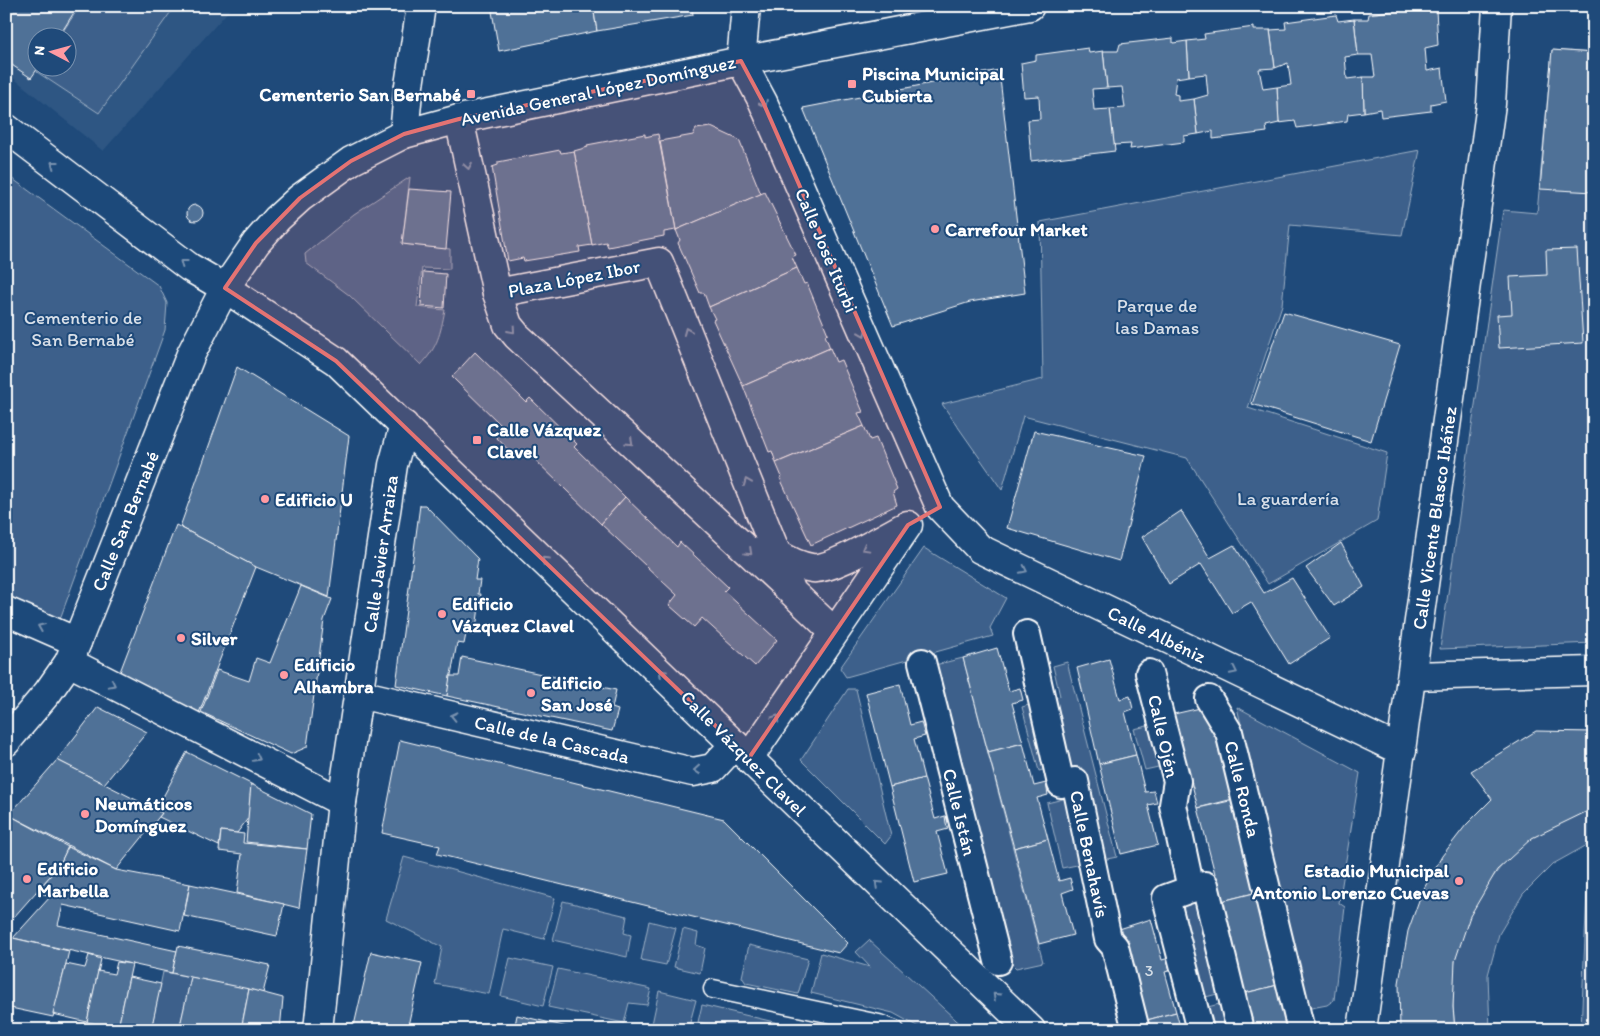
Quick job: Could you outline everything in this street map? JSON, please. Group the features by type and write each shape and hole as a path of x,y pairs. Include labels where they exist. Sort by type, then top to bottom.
{"street":[{"path":"404,134 408,92 421,6"},
{"path":"741,61 746,6"},
{"name":"Avenida General López Domínguez","path":"225,288 256,242 300,198 351,161 404,134 459,118 741,61 1030,6"},
{"name":"Calle Vicente Blasco Ibáñez","path":"1362,1030 1491,104 1497,6"},
{"name":"Calle José Iturbi","path":"741,61 763,102 936,499"},
{"path":"459,118 497,293"},
{"name":"Calle Vázquez Clavel","path":"6,128 189,267 225,288 336,361 742,751 773,784 1031,1030"},
{"name":"Plaza López Ibor","path":"792,592 659,262 497,293 508,325 517,336 834,632"},
{"name":"Calle San Bernabé","path":"6,742 48,692 73,652 191,354 225,288"},
{"name":"Calle Javier Arraiza","path":"318,1030 342,802 393,465 404,425"},
{"path":"776,553 793,563 814,568 836,562 908,525 936,499"},
{"name":"Calle Albéniz","path":"936,499 980,549 1402,751"},
{"name":"Calle de la Cascada","path":"359,694 693,772 713,768 742,751 834,632 908,525"},
{"path":"6,611 73,652 342,802"},
{"name":"Calle Benahavís","path":"1027,634 1061,784 1075,781 1108,938 1114,947 1136,1030"},
{"name":"Calle Istán","path":"922,662 998,961"},
{"path":"1412,676 1594,672"},
{"name":"Calle Ojén","path":"1149,673 1177,781 1173,805 1191,889"},
{"name":"Calle Ronda","path":"1209,699 1228,732 1301,1030"},
{"path":"1200,1030 1166,898 1205,885 1240,1030"}],"lane":[{"path":"713,989 879,1024 895,1030"}],"highlighted area":[{"path":"741,61 763,102 940,507 908,525 749,758 336,361 225,288 256,243 300,198 351,161 404,134 459,119"}],"shaded area":[{"path":"6,6 233,6 103,151 6,72"}],"green space":[{"path":"80,6 175,6 99,113 46,78 78,78 78,28 65,28"},
{"path":"1552,50 1594,53 1594,643 1440,649 1503,210 1537,213"},
{"name":"Parque de las Damas","path":"1420,150 1402,235 1290,225 1282,305 1248,408 1387,453 1377,521 1268,584 1187,458 1023,416 1002,490 942,404 1043,379 1040,222"},
{"name":"Cementerio de San Bernabé","path":"6,174 159,286 167,303 165,330 60,619 6,595"},
{"path":"410,177 402,244 450,249 450,269 422,268 417,307 445,310 438,340 421,365 349,295 306,263 305,254 354,214"},
{"path":"924,548 1006,598 990,628 993,636 846,677 840,668"},
{"path":"963,658 1043,962 1016,968 1000,952 931,666"},
{"path":"1067,662 1117,857 1102,860 1067,777 1047,700 1060,696 1053,666"},
{"path":"848,689 856,689 891,836 885,844 801,760"},
{"path":"1036,703 1054,767 1039,771 1022,707"},
{"path":"1237,707 1360,773 1339,903 1345,907 1334,1000 1327,1005 1306,1009"},
{"path":"1156,724 1167,765 1145,770 1134,729"},
{"path":"1071,797 1087,863 1062,868 1047,803"},
{"path":"1594,808 1594,1030 1581,1030 1589,844 1553,864 1523,894 1499,934 1488,975 1490,1030 1455,1030 1453,987 1455,961 1459,944 1473,909 1493,876 1518,849 1539,833"},
{"path":"404,857 555,898 544,939 503,929 489,994 435,984 442,947 386,919"},
{"path":"1201,897 1225,992 1198,999 1173,904"},
{"path":"563,901 627,916 624,933 631,935 627,957 553,940"},
{"path":"649,921 676,928 666,965 641,960"},
{"path":"683,929 698,933 696,945 705,948 700,973 674,967"},
{"path":"869,940 967,1030 924,1030 893,1013 811,993 821,953 870,967 856,952"},
{"path":"749,945 808,959 798,994 746,983 742,977"},
{"path":"510,958 553,967 543,1006 501,996"},
{"path":"558,969 651,989 647,1005 629,1003 624,1023 548,1007"},
{"path":"163,972 191,977 179,1030 151,1030"},
{"path":"659,991 696,1000 688,1030 651,1029"},
{"path":"1227,1002 1234,1030 1206,1030 1200,1009"},
{"path":"702,1005 804,1029 713,1030 714,1026 698,1022"}],"building":[{"path":"6,6 78,6 64,28 28,28 28,76 6,61"},
{"path":"491,6 593,6 597,31 499,51"},
{"path":"593,6 692,6 693,15 597,31"},
{"path":"1420,7 1421,11 1436,10 1438,45 1425,48 1427,71 1442,68 1446,101 1431,104 1431,111 1381,117 1380,109 1364,112 1363,77 1375,77 1372,55 1358,55 1354,19 1368,19 1369,14"},
{"path":"1336,15 1338,21 1354,19 1358,55 1345,57 1347,79 1363,77 1364,112 1348,114 1347,121 1297,128 1295,121 1279,123 1277,87 1291,85 1288,63 1275,68 1270,30 1286,29 1285,22"},
{"path":"1254,27 1254,30 1270,30 1275,68 1259,69 1263,89 1277,87 1279,123 1266,126 1267,132 1213,139 1213,131 1198,134 1194,99 1208,95 1206,74 1189,76 1187,41 1205,39 1204,34"},
{"path":"1173,38 1173,43 1187,41 1189,76 1176,78 1174,94 1178,95 1178,101 1194,99 1198,134 1184,136 1184,142 1130,149 1131,144 1114,145 1110,109 1125,108 1122,87 1107,88 1103,51 1118,51 1120,44"},
{"path":"1088,48 1089,53 1103,51 1107,88 1092,89 1094,110 1110,109 1115,151 1031,161 1028,120 1040,119 1039,96 1024,97 1021,63 1036,60 1036,55"},
{"path":"1552,50 1594,53 1594,192 1540,189"},
{"name":"Carrefour Market","path":"999,70 1025,293 970,302 893,326 803,108"},
{"path":"711,127 739,140 761,194 676,230 660,141 693,135 696,129"},
{"path":"645,134 645,137 658,134 676,230 664,232 664,236 608,247 606,242 592,245 574,151 588,147 587,145"},
{"path":"560,150 561,153 574,151 592,245 579,247 580,252 524,261 523,258 508,261 492,167 498,165 498,162"},
{"path":"409,189 451,192 446,249 402,244"},
{"path":"765,192 796,255 792,257 797,268 709,307 704,293 700,293 678,243 680,240 676,230"},
{"path":"195,205 201,207 203,213 201,219 195,221 189,219 187,213 189,207"},
{"path":"1577,249 1583,343 1499,348 1497,315 1512,314 1510,277 1547,275 1546,250"},
{"path":"797,268 804,284 807,283 828,334 825,335 830,348 743,386 709,307"},
{"path":"423,272 446,274 444,308 421,306"},
{"path":"1284,312 1400,345 1371,441 1252,404"},
{"path":"830,348 836,362 841,360 863,412 858,413 864,426 776,463 772,451 769,452 743,386"},
{"path":"475,352 526,402 530,398 577,444 574,447 625,497 601,524 526,451 518,460 495,436 503,427 452,377"},
{"name":"Edificio U","path":"237,367 349,436 329,597 256,567 180,527"},
{"path":"864,426 870,440 876,438 897,489 893,492 897,505 811,545 780,478 782,477 776,463"},
{"path":"1034,431 1146,456 1119,561 1007,528"},
{"path":"625,497 677,547 680,542 728,587 724,591 777,640 755,666 702,618 694,627 669,605 677,595 601,524"},
{"name":"Edificio Vázquez Clavel","path":"420,505 425,505 478,559 475,580 480,580 478,594 481,594 475,635 466,634 464,644 457,643 447,696 396,685"},
{"path":"1181,511 1210,558 1234,545 1264,593 1292,578 1330,638 1289,664 1251,602 1232,613 1201,564 1169,584 1142,537"},
{"name":"Silver","path":"176,525 256,567 197,718 118,677"},
{"path":"1341,543 1364,587 1334,606 1306,568"},
{"name":"Edificio Alhambra","path":"301,586 332,599 324,620 307,747 291,754 201,712 217,670 249,681 256,658 270,663"},
{"path":"997,648 1009,691 1020,688 1023,700 1012,703 1023,743 988,752 963,658"},
{"name":"Edificio San José","path":"462,657 616,690 612,708 618,710 612,731 447,696 450,676 459,676"},
{"path":"1109,659 1120,699 1130,696 1133,709 1125,712 1136,755 1099,764 1077,668"},
{"path":"900,684 910,725 921,722 925,736 914,739 924,778 890,787 866,693"},
{"path":"1209,706 1233,799 1198,808 1174,714"},
{"path":"98,707 147,732 104,784 57,760"},
{"name":"Estadio Municipal Antonio Lorenzo Cuevas","path":"1536,731 1594,732 1594,808 1532,838 1497,870 1470,916 1455,961 1453,1007 1455,1030 1400,1030 1399,983 1408,931 1422,892 1442,856 1466,825 1492,799 1471,771"},
{"path":"400,740 724,819 848,943 839,953 437,854 440,846 382,833"},
{"path":"1023,743 1034,786 1046,783 1048,795 1037,798 1048,839 1014,848 988,752"},
{"path":"187,752 251,784 249,817 237,833 221,831 219,846 159,817 162,813 156,810"},
{"path":"1136,755 1145,792 1154,791 1157,803 1148,805 1158,845 1121,854 1099,764"},
{"name":"Neumáticos Domínguez","path":"57,760 162,813 116,870 9,815"},
{"path":"924,778 935,819 945,816 948,829 937,832 948,874 914,882 890,787"},
{"path":"251,784 311,814 307,849 246,842"},
{"path":"1234,800 1258,892 1222,901 1198,808"},
{"name":"Edificio Marbella","path":"9,815 68,847 59,866 6,926 6,818"},
{"path":"221,831 244,834 243,843 307,849 299,908 237,893 242,854 219,851"},
{"path":"1048,839 1059,881 1070,878 1073,889 1062,893 1073,935 1039,944 1014,848"},
{"path":"68,847 116,870 190,884 180,931 63,905 58,925 177,951 172,973 13,938 51,896 36,892 59,866"},
{"path":"190,884 284,904 277,936 184,916"},
{"path":"1258,892 1282,984 1245,993 1222,901"},
{"path":"1151,919 1162,960 1173,957 1176,969 1165,972 1176,1012 1140,1022 1116,930"},
{"path":"13,938 69,951 53,1017 6,1007 6,944"},
{"path":"178,946 270,965 263,993 172,973"},
{"path":"371,952 422,963 407,1030 353,1030"},
{"path":"89,955 101,959 87,1022 53,1014 66,964 85,968"},
{"path":"117,962 132,964 118,1028 87,1022 98,971 114,974"},
{"path":"129,977 161,984 151,1030 118,1028"},
{"path":"191,977 249,989 241,1030 179,1030"},
{"path":"1282,984 1298,1030 1255,1030 1245,993"},
{"path":"249,989 283,998 280,1030 241,1030"},
{"path":"1176,1012 1181,1030 1142,1030 1140,1022"},
{"path":"517,1015 580,1030 514,1030"}],"place":[{"name":"Piscina Municipal Cubierta","path":"852,84"},
{"name":"Cementerio San Bernabé","path":"471,94"},
{"name":"Carrefour Market","path":"935,229"},
{"name":"Calle Vázquez Clavel","path":"477,440"},
{"name":"Edificio U","path":"265,499"},
{"name":"Edificio Vázquez Clavel","path":"442,614"},
{"name":"Silver","path":"181,638"},
{"name":"Edificio Alhambra","path":"284,675"},
{"name":"Edificio San José","path":"531,693"},
{"name":"Neumáticos Domínguez","path":"85,814"},
{"name":"Edificio Marbella","path":"27,879"},
{"name":"Estadio Municipal Antonio Lorenzo Cuevas","path":"1459,881"}],"park label":[{"name":"La guardería","path":"1288,498"}]}
